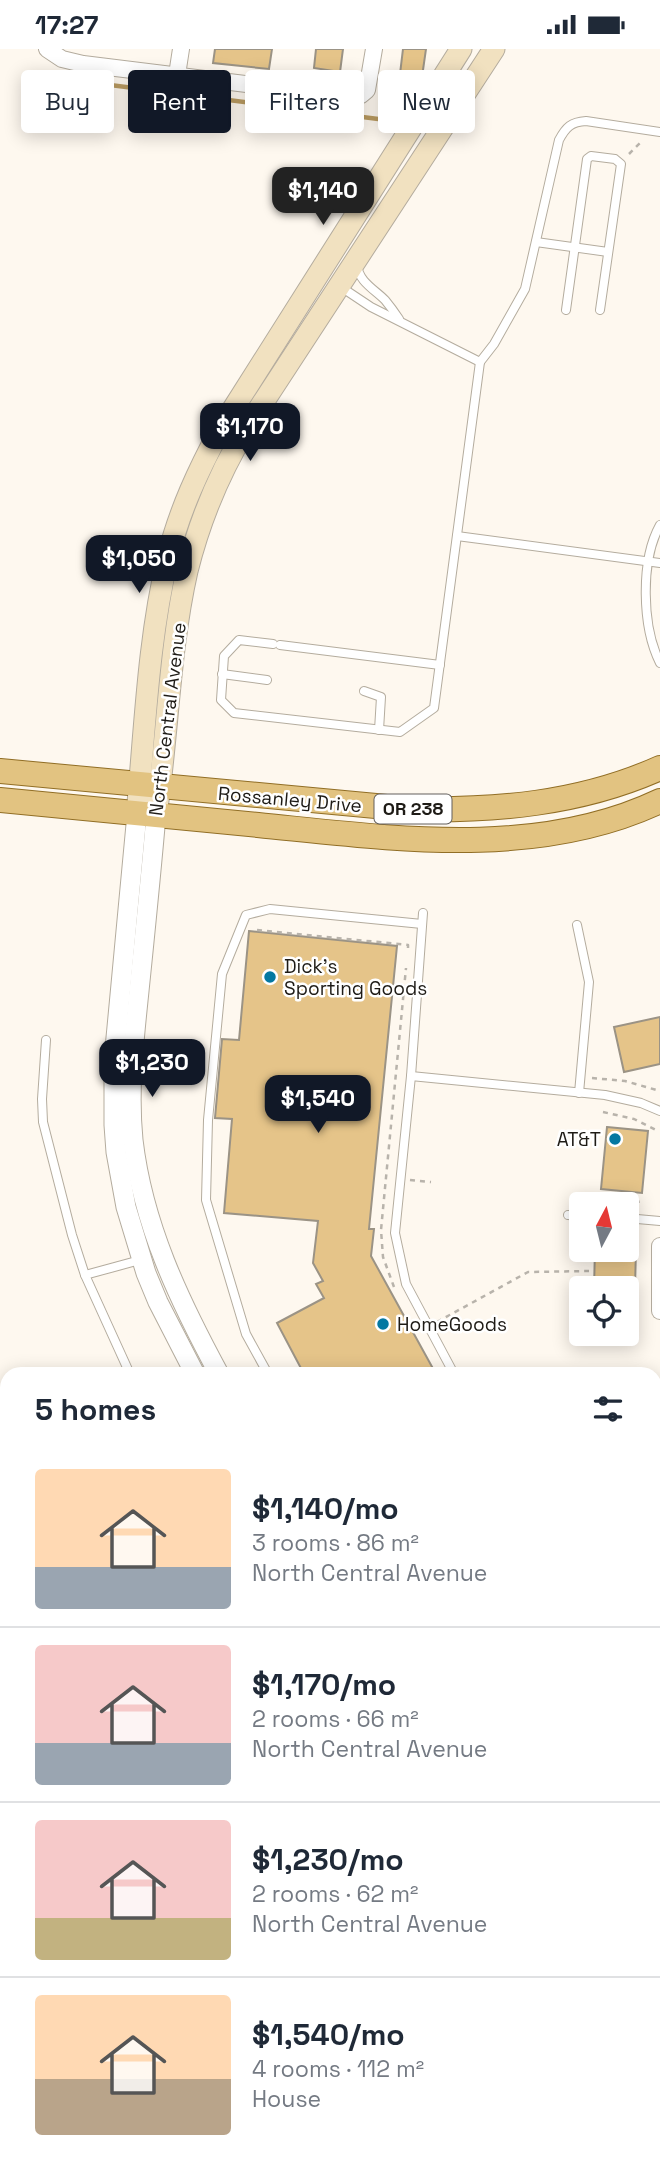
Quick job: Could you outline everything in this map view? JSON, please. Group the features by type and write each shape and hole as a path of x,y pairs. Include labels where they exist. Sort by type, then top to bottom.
{"main road":[{"name":"North Central Avenue","path":"150,786 156,623 168,555 196,476 221,428 461,49"},
{"name":"North Central Avenue","path":"147,815 181,601 202,520 220,475 236,444 494,49"},
{"path":"340,286 336,272 387,184 390,160"},
{"name":"Rossanley Drive","path":"0,771 408,809 477,809 577,797 660,768"},
{"name":"Rossanley Drive","path":"0,800 365,835 481,840 522,838 566,830 611,819 660,801"}],"street":[{"path":"47,49 62,59 134,70"},
{"path":"178,70 181,49"},
{"path":"231,82 352,97 367,90 374,49"},
{"name":"North Central Avenue","path":"147,815 114,1059 114,1115 120,1178 126,1207 158,1302 191,1367"},
{"name":"North Central Avenue","path":"147,815 131,1108 134,1143 145,1200 166,1266 175,1290 215,1367"},
{"path":"660,1246 660,1311"}],"lane":[{"path":"440,665 239,640 223,656 221,700 234,713 400,732 434,708 440,665 480,362 494,344 525,289 559,140 569,125 576,121 660,132"},
{"path":"566,310 587,159 591,156 615,159 621,165 600,310"},
{"path":"536,242 608,253"},
{"path":"357,259 358,274 399,319"},
{"path":"340,286 371,307 480,362"},
{"path":"660,525 649,561 646,608 653,649 660,663"},
{"path":"457,536 660,563"},
{"path":"222,674 267,680"},
{"path":"364,691 381,697 379,730"},
{"path":"264,1367 246,1334 206,1200 208,1120 222,974 246,915 271,909 422,923"},
{"path":"423,913 411,1076 395,1234 406,1284 450,1367"},
{"path":"577,925 589,982 579,1093"},
{"path":"46,1040 43,1122 85,1275 127,1367"},
{"path":"411,1076 579,1093 641,1103 660,1111"},
{"path":"639,1219 660,1221"},
{"path":"85,1275 142,1259"}],"path":[{"path":"619,162 641,145 645,130"},
{"path":"257,930 408,945 407,956"},
{"path":"396,1291 383,1257 381,1230 406,966"},
{"path":"397,1062 412,1063"},
{"path":"581,1078 625,1081 660,1091"},
{"path":"603,1112 634,1119 656,1130"},
{"path":"429,1326 528,1272 589,1271"}],"building":[{"path":"215,49 272,49 269,69 213,63"},
{"path":"316,49 343,49 340,70 314,68"},
{"path":"403,49 426,49 423,70 400,70"},
{"path":"249,931 397,946 369,1229 374,1229 371,1256 432,1367 300,1367 277,1323 324,1298 316,1284 323,1281 313,1263 318,1221 224,1213 232,1119 215,1118 222,1039 239,1040"},
{"path":"660,1017 660,1064 624,1072 614,1027"},
{"path":"607,1127 648,1131 642,1193 601,1189"},
{"path":"595,1262 636,1262 635,1276 594,1276"}],"waterway":[{"path":"114,85 378,119"}],"place":[{"name":"Dick's Sporting Goods","path":"270,977"},
{"name":"AT&T","path":"615,1139"},
{"name":"HomeGoods","path":"383,1324"}]}
